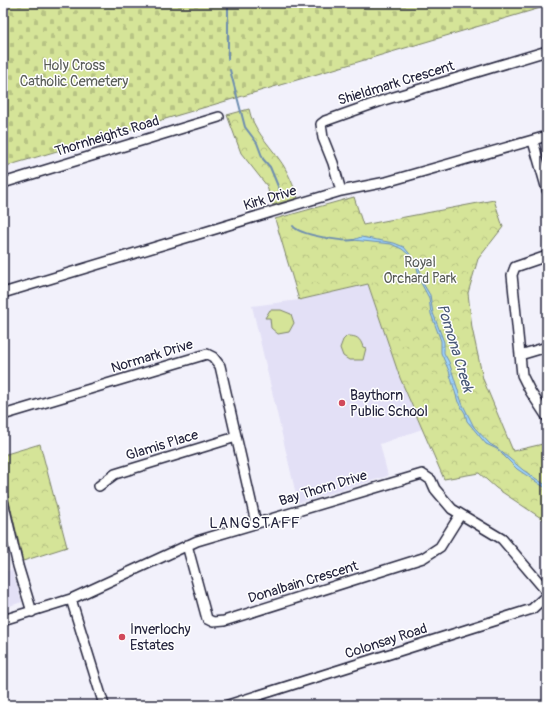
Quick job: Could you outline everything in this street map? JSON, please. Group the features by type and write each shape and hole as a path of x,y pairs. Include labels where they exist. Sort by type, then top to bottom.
{"street":[{"name":"Shieldmark Crescent","path":"341,191 333,163 323,138 321,124 325,121 384,100 547,51"},
{"name":"Thornheights Road","path":"3,182 219,117"},
{"name":"Kirk Drive","path":"3,293 341,191 386,182 547,136"},
{"path":"533,141 547,190"},
{"path":"547,256 520,264 513,269 512,275 522,375 547,417"},
{"path":"520,355 547,346"},
{"name":"Normark Drive","path":"3,416 207,354 213,357 220,366 256,523"},
{"name":"Glamis Place","path":"100,486 115,474 236,437"},
{"name":"Bay Thorn Drive","path":"3,620 71,599 186,546 256,523 422,474 431,480 434,489 441,498 460,515 502,539 547,594"},
{"path":"3,501 18,566 32,612"},
{"name":"Donalbain Crescent","path":"186,546 207,618 213,622 224,621 423,558 440,548 460,515"},
{"name":"Colonsay Road","path":"228,705 532,609 547,594"},
{"path":"71,599 104,705"}],"shaded area":[{"name":"Baythorn Public School","path":"368,284 400,378 422,429 380,444 388,476 298,503 252,306 299,300"},
{"path":"12,570 22,602 3,608 3,572"}],"green space":[{"name":"Holy Cross Catholic Cemetery","path":"3,3 547,3 547,6 3,167"},
{"path":"249,109 257,129 285,168 298,198 272,205 267,186 241,153 227,115"},
{"name":"Royal Orchard Park","path":"354,197 363,225 494,200 503,227 478,259 468,293 472,328 483,379 513,451 547,443 547,522 496,488 479,473 444,479 400,378 368,284 299,300 275,219"},
{"path":"270,310 281,310 291,314 294,323 289,332 278,334 271,328 270,318 265,318"},
{"path":"347,336 358,338 363,347 366,348 363,360 349,360 343,356 340,348 343,340"},
{"path":"40,444 67,547 23,561 3,475 3,455"}],"water":[{"path":"361,237 394,243 404,247 414,259 402,249 391,244 353,240"},
{"path":"415,261 418,264 424,285 430,295 433,313 444,342 444,353 449,362 462,403 474,427 490,444 497,448 523,470 547,486 547,489 517,469 497,449 486,444 467,421 465,413 458,402 449,371 441,353 441,341 431,314 429,298 421,283"}],"waterway":[{"name":"Pomona Creek","path":"228,3 228,59"},
{"name":"Pomona Creek","path":"230,70 245,127 257,143 263,159 270,167 280,191"},
{"name":"Pomona Creek","path":"293,226 312,235 332,239 354,240"}],"place":[{"name":"Baythorn Public School","path":"342,403"},
{"name":"Inverlochy Estates","path":"122,637"}],"district":[{"name":"LANGSTAFF","path":"255,523"}]}
